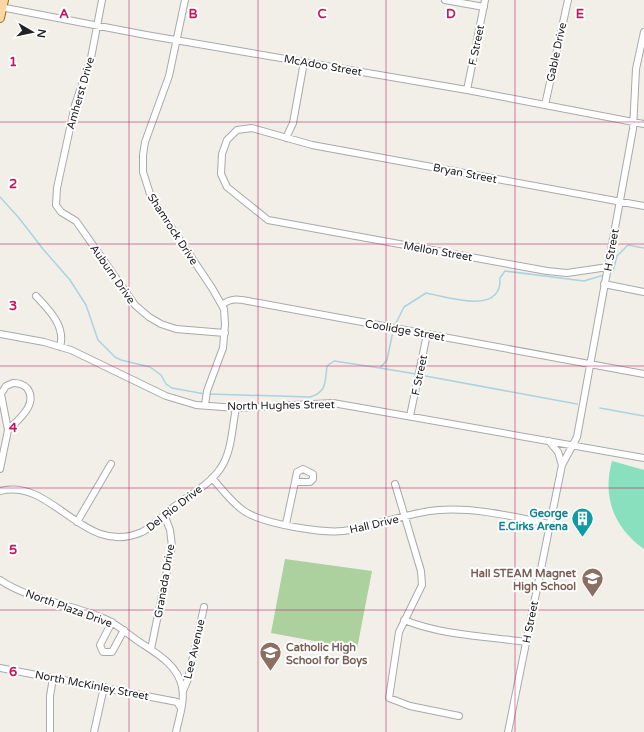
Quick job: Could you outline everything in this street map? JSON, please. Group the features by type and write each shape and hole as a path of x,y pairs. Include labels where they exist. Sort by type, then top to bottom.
{"main road":[{"path":"0,18 2,5"}],"street":[{"name":"Amherst Drive","path":"58,209 55,199 74,105 88,69 102,0"},
{"name":"Shamrock Drive","path":"185,0 168,82 144,146 143,172 147,189 155,205 222,305 225,319 223,348 206,394 204,405"},
{"path":"445,0 484,8"},
{"name":"F Street","path":"467,90 485,0"},
{"name":"Gable Drive","path":"545,105 568,0"},
{"name":"McAdoo Street","path":"2,5 96,26 467,90 644,124"},
{"name":"H Street","path":"508,732 562,465 577,437 634,122 636,74 644,32"},
{"path":"286,138 293,123 304,62"},
{"name":"Bryan Street","path":"268,220 225,183 221,174 222,154 229,137 234,131 242,128 252,128 312,145 644,206"},
{"name":"Auburn Drive","path":"58,209 76,221 135,305 149,317 161,324 176,329 225,333"},
{"name":"Mellon Street","path":"268,220 554,272 607,269"},
{"path":"605,282 644,292"},
{"path":"36,296 46,306 61,330 62,339 60,347"},
{"name":"Coolidge Street","path":"222,305 227,301 238,299 644,374"},
{"name":"North Hughes Street","path":"0,334 60,347 83,355 175,399 204,405 236,408 333,403 644,458"},
{"name":"F Street","path":"410,416 427,334"},
{"path":"0,469 8,430 1,394 9,384 19,383 28,389 30,402 27,410 8,430"},
{"name":"Del Rio Drive","path":"0,491 17,490 32,493 97,533 120,537 143,532 164,514 212,478 220,470 226,459 236,408"},
{"path":"549,441 558,452 562,465"},
{"path":"77,522 111,464"},
{"name":"Hall Drive","path":"212,478 234,502 245,511 265,521 321,530 340,532 436,510 451,509 475,511 550,524"},
{"path":"286,524 295,482"},
{"path":"395,484 406,517 422,581 399,632 389,698 410,706 459,716"},
{"name":"Granada Drive","path":"151,649 172,546 170,530 164,514"},
{"name":"North Plaza Drive","path":"0,580 12,587 112,622 151,649 174,670 181,681 183,691"},
{"name":"Lee Avenue","path":"183,691 190,673 204,608"},
{"path":"404,620 433,630 468,636 526,642"},
{"path":"112,622 100,645 101,650 106,653 112,652 124,630"},
{"name":"North McKinley Street","path":"0,668 175,701 181,708"},
{"path":"50,732 50,696 52,678"},
{"path":"94,732 104,687"},
{"path":"176,732 183,691"}],"green space":[{"path":"612,461 644,470 644,549 625,531 613,511 609,487 609,474"},
{"path":"285,559 372,571 357,649 271,633"}],"waterway":[{"path":"0,197 70,280 86,305 98,340 115,357 121,360 150,367 161,375 166,384 172,388 205,394"},
{"path":"609,273 613,271 617,256 628,245 644,248"},
{"path":"394,327 404,307 426,293 472,301 492,297 498,290 500,278 505,271 584,281 604,275"},
{"path":"209,394 310,397 316,395 324,386 327,366 334,361 380,368 387,360 393,331"},
{"path":"380,368 416,374"},
{"path":"420,375 577,404"},
{"path":"600,408 644,416"}],"place":[{"name":"George E.Cirks Arena","path":"583,538"},
{"name":"Hall STEAM Magnet High School","path":"592,598"},
{"name":"Catholic High School for Boys","path":"271,672"}]}
